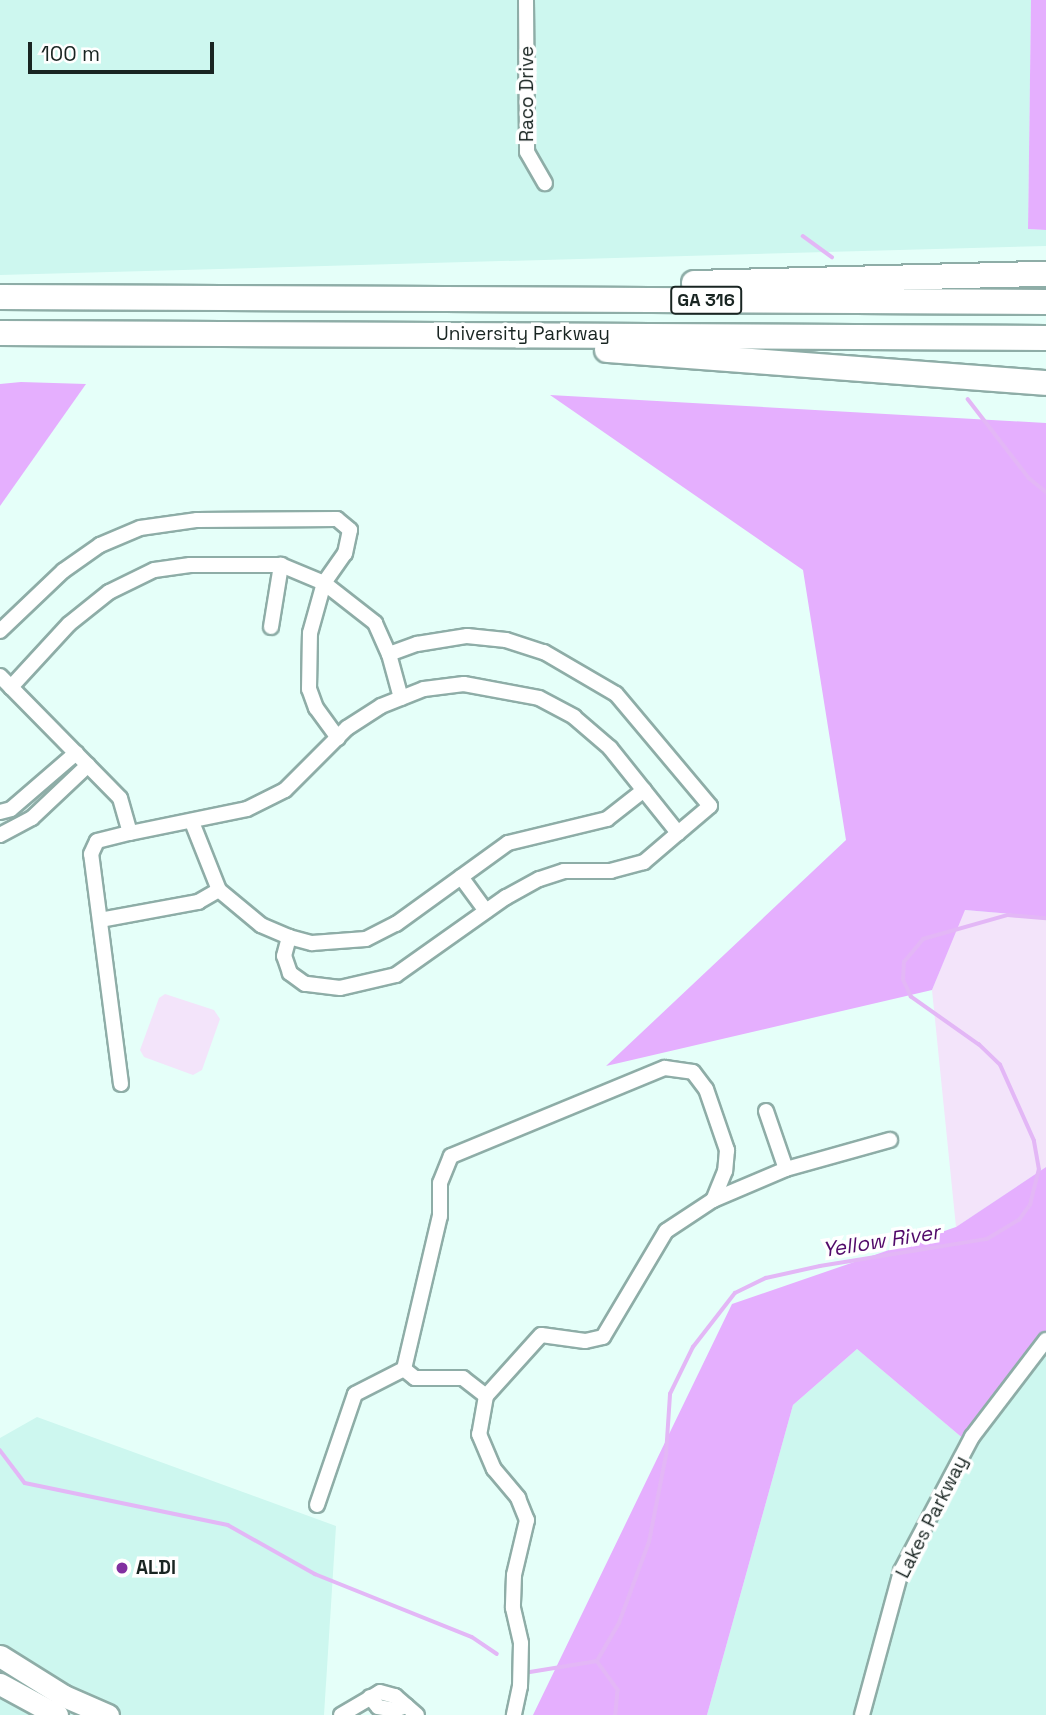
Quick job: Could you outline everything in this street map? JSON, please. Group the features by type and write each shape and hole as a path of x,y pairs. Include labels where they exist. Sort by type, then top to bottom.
{"highway":[{"path":"365,297 428,286 1046,274"},
{"name":"University Parkway","path":"0,297 1046,302"},
{"name":"University Parkway","path":"0,333 1046,338"},
{"path":"468,335 552,346 1046,383"}],"main road":[{"path":"0,1657 64,1696 108,1715"},
{"path":"0,1684 57,1715"}],"street":[{"name":"Raco Drive","path":"526,0 527,152 545,183"},
{"path":"0,631 63,571 100,545 140,528 197,520 337,519 351,530 345,553 324,583 310,633 309,689 338,738"},
{"path":"11,687 69,624 109,592 154,570 190,565 281,565 324,583 375,623 389,654 401,698"},
{"path":"271,627 281,565"},
{"path":"289,937 284,956 289,973 304,984 353,986 396,975 486,911 551,875 611,871 644,862 710,806 637,715 584,672 506,640 467,636 389,654"},
{"path":"0,676 120,798 130,833"},
{"path":"121,1084 92,854 97,841 247,809 285,790 338,738 381,706 424,689 464,684 539,698 574,717 610,748 678,834"},
{"path":"0,812 11,808 76,753"},
{"path":"0,835 32,818 88,765"},
{"path":"192,822 219,890 261,925 289,937 313,943 366,939 396,924 508,843 607,819 644,790"},
{"path":"461,877 486,911"},
{"path":"100,920 198,902 219,890"},
{"path":"404,1369 408,1339 434,1248 440,1183 451,1156 665,1068 693,1072 706,1090 727,1150 725,1171 713,1200"},
{"path":"766,1111 786,1169"},
{"path":"514,1715 520,1686 522,1643 513,1608 514,1575 527,1520 479,1434 484,1397 541,1335 585,1341 603,1337 666,1231 713,1200 786,1169 890,1140"},
{"name":"Lakes Parkway","path":"862,1715 901,1571 972,1437 1046,1339"},
{"path":"404,1369 415,1378 463,1378 484,1397"},
{"path":"317,1504 355,1394 404,1369"},
{"path":"341,1715 370,1697 378,1706 411,1711"}],"shaded area":[{"path":"0,0 1031,0 1028,229 1046,230 1046,246 0,275"},
{"path":"1031,0 1046,0 1046,230 1028,229"},
{"path":"0,384 86,384 0,506"},
{"path":"550,395 1046,423 1046,917 965,910 932,990 606,1066 846,840 803,570"},
{"path":"964,910 1046,917 1046,1167 956,1227 932,990"},
{"path":"165,994 214,1010 220,1019 202,1070 193,1075 144,1057 140,1050 159,998"},
{"path":"1046,1167 1046,1348 972,1446 857,1349 793,1405 707,1715 533,1715 732,1304 956,1227"},
{"path":"1046,1348 1046,1715 707,1715 793,1405 857,1349 972,1446"},
{"path":"37,1417 336,1526 324,1715 0,1715 0,1438"}],"waterway":[{"path":"803,236 832,257"},
{"path":"968,399 1029,478 1046,492"},
{"name":"Yellow River","path":"597,1661 619,1623 649,1542 666,1455 670,1394 693,1347 735,1293 766,1278 820,1266 987,1239 1019,1220 1030,1205 1039,1170 1034,1141 1000,1065 979,1045 911,997 903,980 904,962 923,939 1008,915 1046,918"},
{"path":"0,1450 25,1483 228,1525 315,1574 472,1637 497,1654"},
{"name":"Yellow River","path":"597,1661 618,1690 616,1715"},
{"path":"524,1673 597,1661"}],"place":[{"name":"ALDI","path":"122,1568"}]}
